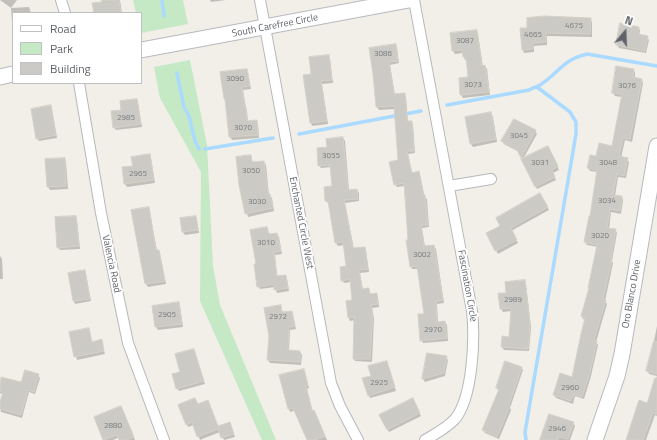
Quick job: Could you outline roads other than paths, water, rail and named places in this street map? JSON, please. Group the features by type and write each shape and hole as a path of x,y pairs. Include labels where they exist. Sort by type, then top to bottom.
{"street":[{"path":"62,0 65,12"},
{"name":"Enchanted Circle West","path":"260,0 331,383 340,406 358,440"},
{"name":"South Carefree Circle","path":"142,50 409,0"},
{"name":"Fascination Circle","path":"414,0 474,326 467,392 462,407 455,419 445,428 425,440"},
{"path":"0,77 12,74"},
{"name":"Valencia Road","path":"79,84 101,213 128,343 164,440"},
{"name":"Oro Blanco Drive","path":"595,440 617,376 622,354 657,146"},
{"path":"449,186 491,179"}],"waterway":[{"path":"162,0 164,16"},
{"path":"447,105 529,90 539,86 566,63 587,54 657,66"},
{"path":"177,73 184,107 189,116 195,141 199,149"},
{"path":"526,440 525,432 576,134 576,122 570,112 537,87"},
{"path":"299,134 421,111"},
{"path":"205,149 273,138"}]}
